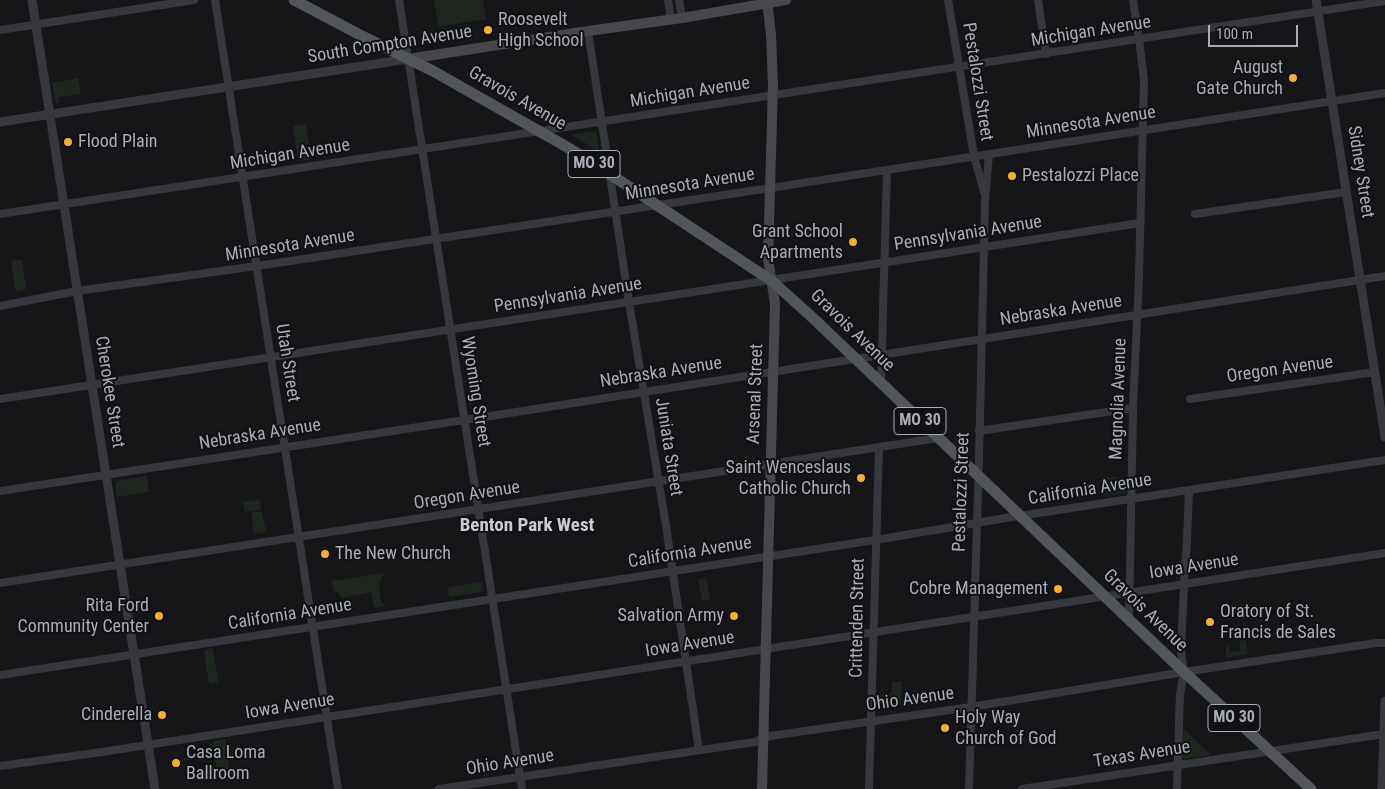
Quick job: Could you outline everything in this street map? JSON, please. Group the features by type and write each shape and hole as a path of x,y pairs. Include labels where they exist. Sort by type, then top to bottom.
{"main road":[{"name":"Gravois Avenue","path":"294,0 433,71 540,132 610,174 772,281 1184,672 1311,789"},
{"name":"South Compton Avenue","path":"408,59 682,18 786,0"},
{"name":"Arsenal Street","path":"762,789 775,304 768,258 773,96 771,35 767,2"}],"street":[{"name":"Cherokee Street","path":"32,0 155,789"},
{"path":"0,30 194,0"},
{"name":"Utah Street","path":"215,0 338,789"},
{"name":"Wyoming Street","path":"399,0 522,789"},
{"path":"668,0 671,19"},
{"path":"680,0 682,18"},
{"name":"Pestalozzi Street","path":"948,0 974,156 985,197"},
{"path":"1038,0 1046,54"},
{"name":"Magnolia Avenue","path":"1129,620 1133,408 1138,314 1144,80 1140,39 1133,0"},
{"name":"Sidney Street","path":"1316,0 1385,437"},
{"name":"Michigan Avenue","path":"0,214 1385,2"},
{"name":"Juniata Street","path":"588,31 700,750"},
{"name":"South Compton Avenue","path":"0,122 408,59"},
{"name":"Minnesota Avenue","path":"0,306 77,292 616,212 1385,93"},
{"name":"Pestalozzi Street","path":"969,789 985,197 989,154"},
{"path":"881,383 887,170"},
{"path":"1195,214 1346,192"},
{"name":"Pennsylvania Avenue","path":"0,399 1140,223"},
{"name":"Nebraska Avenue","path":"0,491 1385,276"},
{"name":"Oregon Avenue","path":"1190,399 1375,372"},
{"path":"979,431 1133,408"},
{"name":"Oregon Avenue","path":"0,583 938,438"},
{"name":"Crittenden Street","path":"869,789 879,447"},
{"name":"California Avenue","path":"0,675 1385,460"},
{"path":"1177,789 1180,694 1184,672 1181,651 1189,490"},
{"name":"Iowa Avenue","path":"0,766 1385,553"},
{"name":"Ohio Avenue","path":"439,789 755,742 770,736 971,707 1184,672 1385,643"},
{"path":"1382,789 1385,701"},
{"name":"Texas Avenue","path":"1022,789 1377,734 1385,735"}],"shaded area":[{"path":"434,0 483,0 486,19 439,27"},
{"path":"78,78 81,94 59,97 60,103 56,104 52,83"},
{"path":"306,124 311,159 298,161 293,126"},
{"path":"596,131 598,151 572,135 573,134"},
{"path":"22,259 26,289 16,291 11,261"},
{"path":"897,417 910,430 910,434 894,436"},
{"path":"147,476 149,492 117,497 115,481"},
{"path":"1103,477 1126,478 1126,493 1103,496"},
{"path":"259,500 261,510 245,512 243,502"},
{"path":"262,511 266,532 254,534 251,513"},
{"path":"384,573 379,585 381,601 385,606 375,608 371,592 341,598 338,592 333,591 332,581"},
{"path":"706,578 710,600 702,601 698,579"},
{"path":"482,582 483,591 481,592 449,597 448,587"},
{"path":"1240,640 1246,641 1248,654 1226,658 1226,648 1230,644 1230,652 1240,651"},
{"path":"213,648 218,682 209,684 204,650"},
{"path":"892,682 902,682 901,704 877,706 877,694 891,694"},
{"path":"1183,731 1186,731 1211,755 1183,758"},
{"path":"225,739 230,771 217,773 213,741"}],"place":[{"name":"Roosevelt High School","path":"488,30"},
{"name":"August Gate Church","path":"1293,78"},
{"name":"Flood Plain","path":"68,142"},
{"name":"Pestalozzi Place","path":"1012,176"},
{"name":"Grant School Apartments","path":"853,242"},
{"name":"Saint Wenceslaus Catholic Church","path":"861,478"},
{"name":"The New Church","path":"325,554"},
{"name":"Cobre Management","path":"1058,589"},
{"name":"Rita Ford Community Center","path":"159,616"},
{"name":"Salvation Army","path":"734,616"},
{"name":"Oratory of St. Francis de Sales","path":"1210,622"},
{"name":"Cinderella","path":"162,715"},
{"name":"Holy Way Church of God","path":"945,728"},
{"name":"Casa Loma Ballroom","path":"176,763"}],"district":[{"name":"Benton Park West","path":"527,526"}]}
